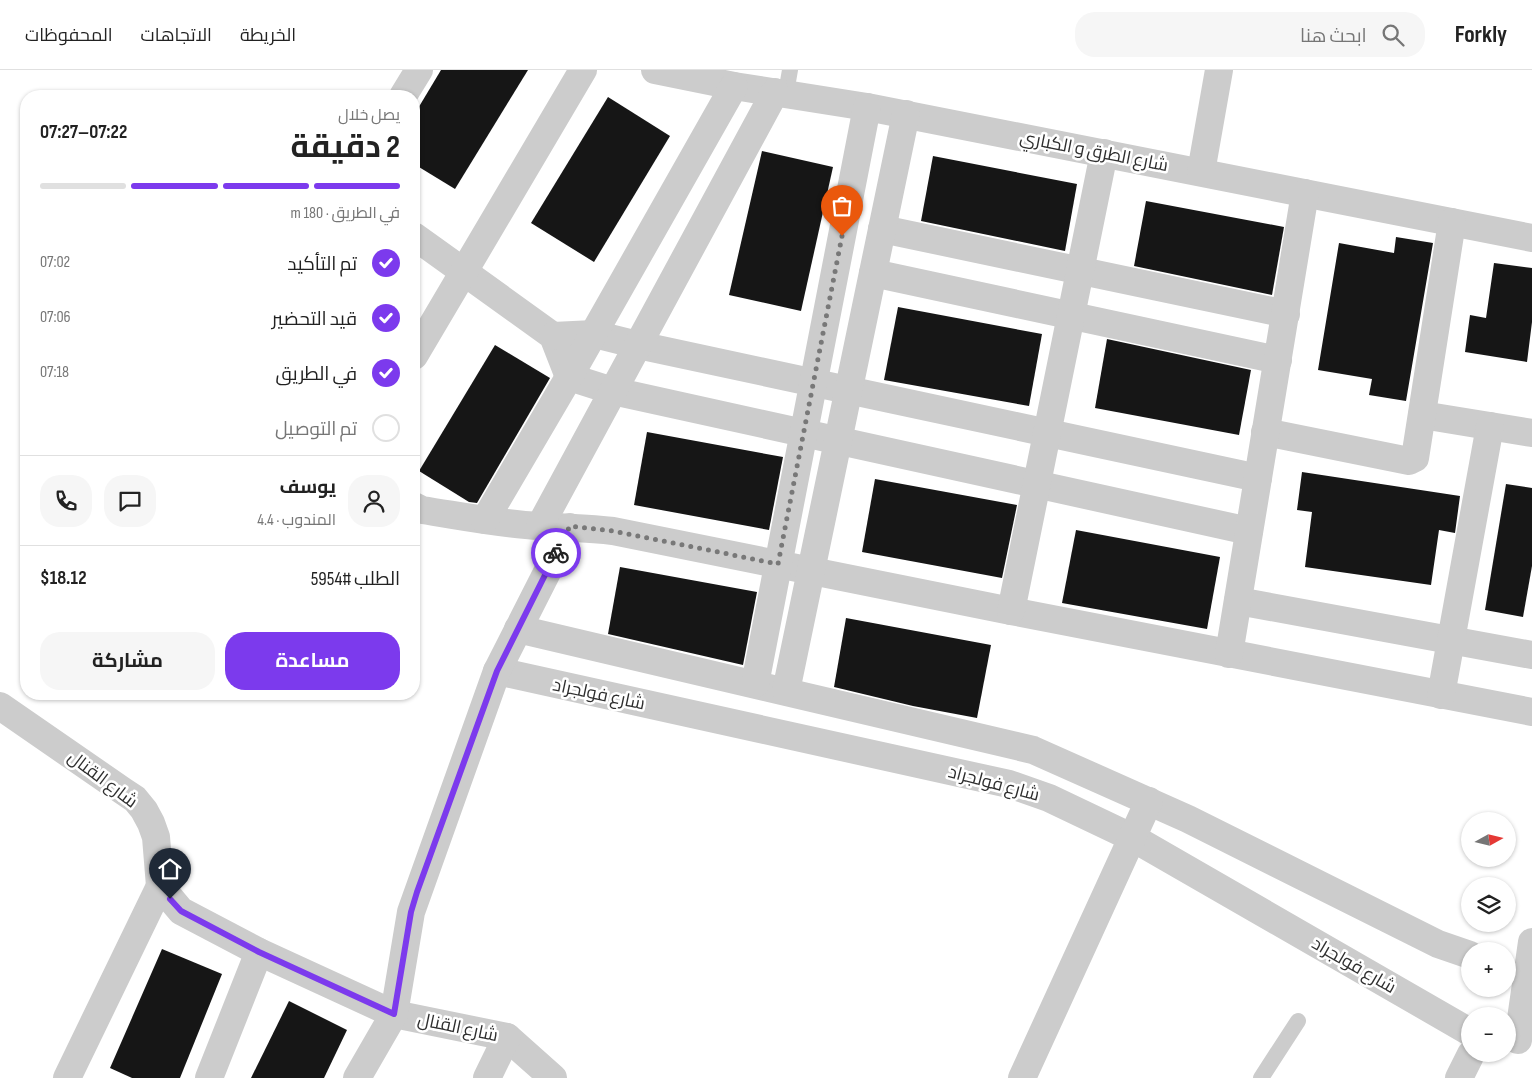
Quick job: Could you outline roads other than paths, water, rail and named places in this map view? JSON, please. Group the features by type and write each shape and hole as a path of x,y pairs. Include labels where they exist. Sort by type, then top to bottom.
{"street":[{"path":"407,90 419,70"},
{"path":"420,346 584,70"},
{"name":"شارع الطرق و الكباري","path":"655,70 734,86 784,85 867,107 1532,238"},
{"path":"1201,172 1219,70"},
{"path":"540,526 638,345 784,85"},
{"path":"485,520 594,334 734,86"},
{"path":"755,684 867,107"},
{"path":"786,691 906,114"},
{"path":"1011,612 1104,153"},
{"path":"1229,654 1305,193"},
{"path":"1265,432 1409,461 1415,456 1452,222"},
{"path":"882,229 1286,314"},
{"path":"420,240 553,336 569,377"},
{"path":"873,272 1278,360"},
{"path":"553,336 594,334 849,391 1258,478"},
{"path":"569,377 613,391 1249,532"},
{"path":"1422,415 1532,433"},
{"path":"1441,695 1490,426"},
{"path":"420,509 485,520 613,531 1011,612 1532,712"},
{"path":"357,1078 394,1014 413,906 497,671 570,526"},
{"path":"1238,601 1532,655"},
{"path":"518,629 1033,750 1150,801 1438,944 1461,952"},
{"name":"شارع فولجراد","path":"497,671 1009,784 1049,798 1133,838 1461,1027"},
{"name":"شارع القنال","path":"0,706 135,799 144,810 156,837 160,886 181,911 259,952 394,1014 507,1037 553,1078"},
{"path":"1022,1078 1150,801"},
{"path":"67,1078 160,886"},
{"path":"209,1078 259,952"},
{"path":"1519,1040 1525,958"},
{"path":"487,1078 507,1037"},
{"path":"1459,1078 1467,1062"}],"lane":[{"path":"1261,1078 1298,1021"}]}
